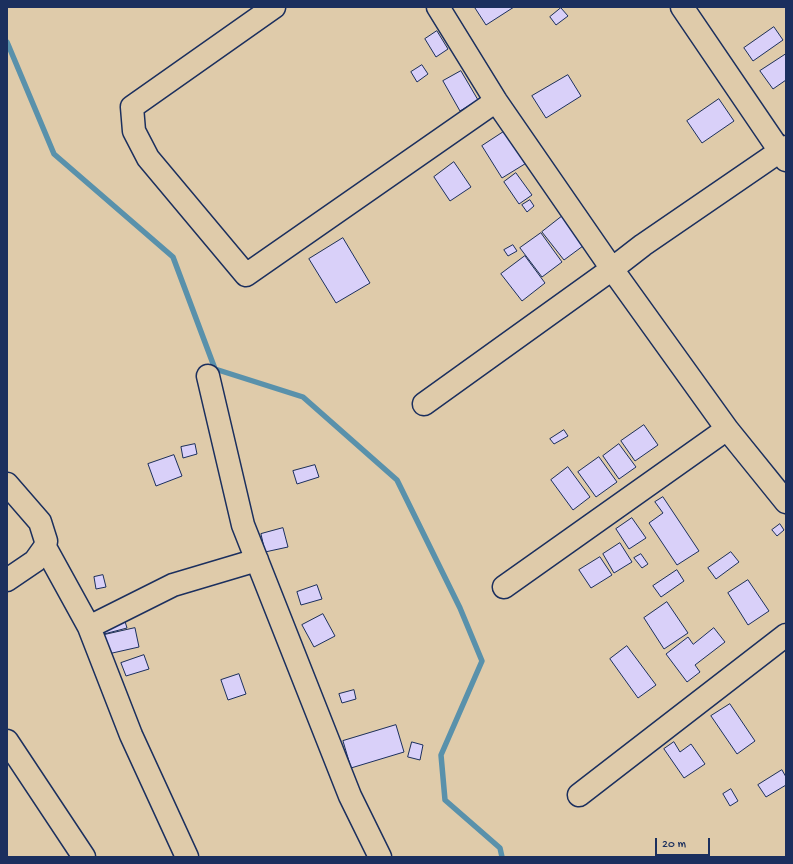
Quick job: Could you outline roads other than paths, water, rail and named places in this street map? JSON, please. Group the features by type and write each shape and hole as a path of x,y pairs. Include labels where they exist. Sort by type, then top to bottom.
{"street":[{"path":"274,7 132,107 134,131 148,158 246,275 496,101"},
{"path":"438,7 496,101 612,269 727,429 786,502"},
{"path":"424,404 644,245 784,153 682,7"},
{"path":"208,376 243,525 350,796 380,857"},
{"path":"504,587 727,429"},
{"path":"7,484 40,522 46,541 45,547 35,561 7,580"},
{"path":"45,547 89,627 131,735 187,857"},
{"path":"89,627 173,585 257,560"},
{"path":"579,795 786,635"},
{"path":"7,741 84,857"}],"waterway":[{"path":"7,42 54,154 173,257 215,369 303,397 397,480 460,608 482,661 441,755 445,800 500,848 502,857"}]}
